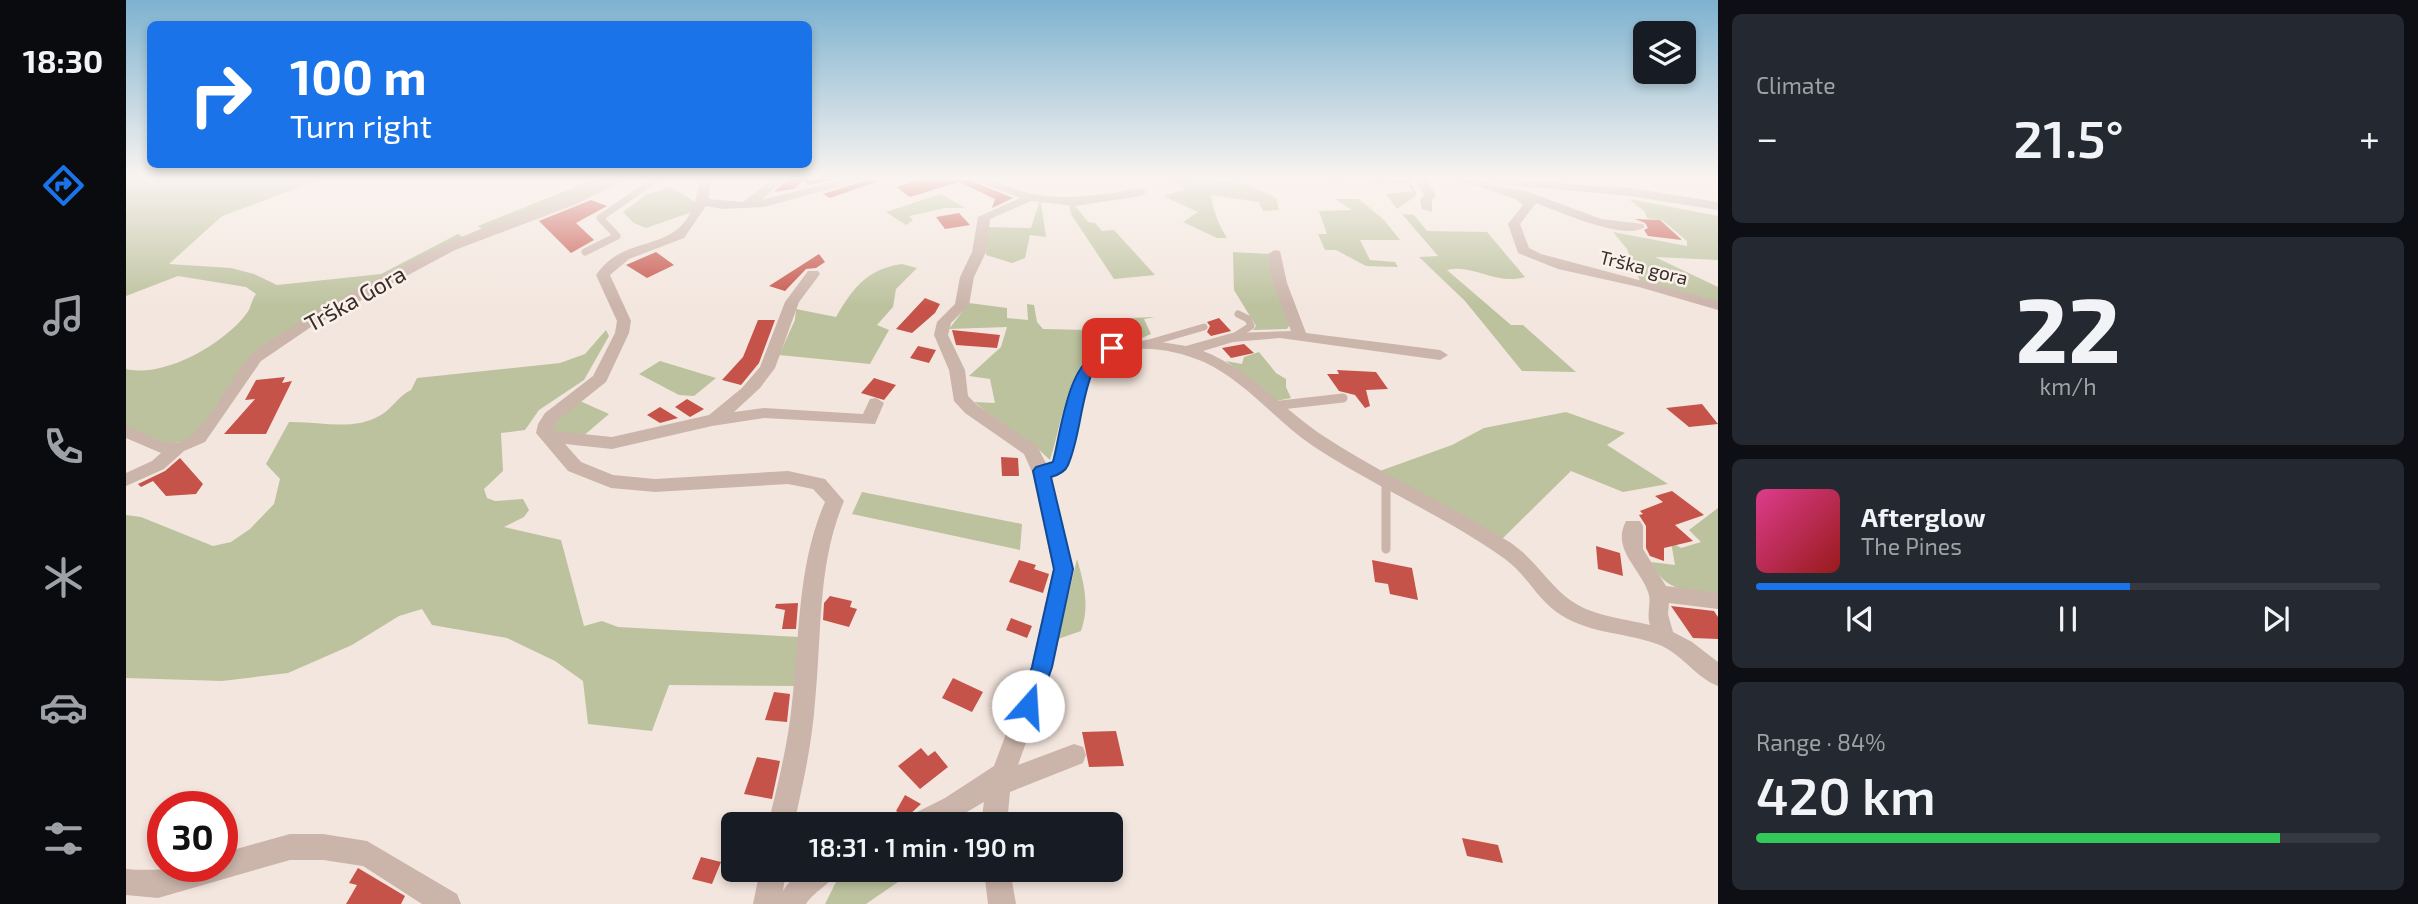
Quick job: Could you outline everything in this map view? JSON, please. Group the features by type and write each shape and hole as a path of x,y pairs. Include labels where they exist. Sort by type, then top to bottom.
{"street":[{"name":"Trška Gora","path":"126,480 158,465 177,449 199,438 255,358 306,324 450,247 520,221"},
{"path":"692,221 676,239 626,257 606,268 603,275 624,320 622,333 600,379 546,424 545,433 568,464 588,476 618,484 651,487 784,478 821,484 832,492 835,501 827,515 818,550 800,734 784,812"},
{"path":"984,221 979,252 967,277 962,304 944,322 941,335 957,370 960,397 971,409 1031,450 1041,471 1063,569 1042,667 1002,779 997,812"},
{"name":"Trška gora","path":"1516,221 1514,224 1523,250 1556,266 1633,281 1714,306"},
{"name":"Trška gora","path":"1595,221 1639,227"},
{"name":"Trška gora","path":"1600,223 1613,237"},
{"path":"1275,254 1280,283 1300,335"},
{"path":"712,420 762,376 781,340 795,292 813,274"},
{"path":"1186,351 1232,338 1300,335 1440,355"},
{"path":"1041,471 1053,471 1060,465 1075,404 1089,364 1099,354 1112,348 1142,345 1186,351 1226,368 1304,432 1386,483 1498,544 1518,558 1551,596 1567,609 1601,624 1664,637 1696,656 1718,676"},
{"path":"550,438 612,443 712,420 764,412 869,420 876,403"},
{"path":"126,432 169,449 177,449"},
{"path":"1633,526 1633,550 1660,593 1657,614 1664,637"},
{"path":"1660,593 1718,601"},
{"path":"944,812 1002,779 1074,755"},
{"path":"126,882 158,885 290,847 323,847 368,854 447,904"},
{"path":"767,904 771,882"},
{"path":"790,904 808,882"},
{"path":"999,882 1002,904"}],"lane":[{"path":"585,252 617,236 603,221"},
{"path":"1232,338 1251,326 1248,319 1238,314"},
{"path":"1142,345 1204,327"},
{"path":"1270,406 1343,398"},
{"path":"1385,549 1386,483"}],"green space":[{"path":"126,221 216,221 169,264 231,268 254,274 277,285 381,274 458,234 464,238 270,345 193,439 169,444 126,429 126,369 158,368 209,347 237,325 256,294 246,287 178,276 126,296"},
{"path":"490,221 508,221 482,229 478,226"},
{"path":"632,221 666,221 646,228"},
{"path":"1033,221 1044,221 1046,237 1030,235 1025,258 1012,263 986,255 987,227 1031,228"},
{"path":"1076,221 1095,223 1102,231 1114,230 1155,275 1114,279"},
{"path":"1219,221 1227,238 1217,238 1183,222"},
{"path":"1323,221 1385,221 1400,240 1360,240 1370,260 1395,262 1398,267 1366,266 1336,250 1325,250 1318,234 1327,234"},
{"path":"1408,221 1419,221 1427,231 1487,232 1525,277 1505,279 1466,269 1447,270 1511,325 1523,325 1576,372 1522,371 1465,301 1419,257 1438,256"},
{"path":"1663,221 1718,221 1718,260 1655,257 1718,287 1718,304 1640,281 1627,249 1613,232 1687,246 1687,241"},
{"path":"1233,252 1270,254 1290,324 1287,329 1253,330 1256,326 1234,290"},
{"path":"902,264 917,268 896,289 893,307 877,325 889,330 870,364 779,355 795,320 796,309 836,317 855,289 870,275"},
{"path":"969,303 1007,308 1007,318 1028,320 1027,304 1034,305 1037,322 1043,329 1132,331 1129,318 1155,317 1144,319 1151,334 1099,349 1088,356 1080,367 1067,398 1050,460 974,402 995,403 990,379 969,376 1001,347 1007,327 949,329"},
{"path":"606,330 609,336 584,380 539,410 525,430 501,433 503,471 484,489 487,498 495,501 523,499 529,510 524,517 504,527 561,540 584,626 602,621 618,627 799,637 797,686 669,685 652,731 588,724 583,681 555,661 507,638 432,625 422,609 399,616 352,645 288,673 222,681 126,678 126,515 141,517 213,546 231,542 250,529 274,504 280,479 266,464 289,422 347,424 370,420 381,415 411,390 417,378 560,363 585,354"},
{"path":"1259,352 1276,373 1286,379 1291,398 1276,401 1226,361 1242,364 1244,357"},
{"path":"660,361 716,378 694,396 679,395 639,374"},
{"path":"580,401 609,414 582,437 553,434 554,420"},
{"path":"1566,412 1625,433 1607,445 1668,484 1623,492 1571,471 1500,541 1377,472 1452,445 1484,428"},
{"path":"862,492 1022,524 1020,550 852,514"},
{"path":"1718,508 1718,596 1670,585 1651,562 1675,565 1671,542 1681,548 1701,542 1689,530"},
{"path":"1077,559 1085,595 1084,622 1081,631 1058,639"},
{"path":"836,882 898,882 866,904 825,904"}],"building":[{"path":"539,221 579,221 576,223 594,240 571,253"},
{"path":"939,221 967,221 970,225 945,229"},
{"path":"1640,221 1661,221 1682,240 1648,236 1644,230 1648,228"},
{"path":"656,252 674,265 647,278 626,265"},
{"path":"819,254 825,262 816,268 806,269 785,291 769,286"},
{"path":"925,298 940,304 935,313 912,333 896,329"},
{"path":"1219,318 1231,331 1211,336 1207,332 1210,326 1207,322"},
{"path":"758,320 775,320 759,363 741,385 722,380 743,357"},
{"path":"952,330 1000,335 997,348 956,345"},
{"path":"1244,344 1254,353 1231,358 1222,348"},
{"path":"918,346 936,350 929,363 910,358"},
{"path":"1337,370 1376,372 1388,389 1366,390 1370,406 1365,408 1355,395 1339,391 1327,374 1339,374"},
{"path":"285,377 282,383 292,381 266,434 224,434 255,399 245,400 256,380"},
{"path":"874,378 896,385 884,400 861,393"},
{"path":"687,399 704,409 690,417 675,407"},
{"path":"1702,404 1718,424 1689,427 1666,408"},
{"path":"660,407 678,418 660,423 647,415"},
{"path":"1001,457 1018,458 1019,476 1002,476"},
{"path":"180,458 203,484 196,494 166,496 153,481 141,487 138,484 165,471"},
{"path":"1672,491 1704,515 1675,525 1693,541 1664,548 1664,561 1650,556 1646,548 1646,526 1639,515 1643,514 1640,511 1663,502 1655,496"},
{"path":"1596,546 1620,553 1623,576 1598,569"},
{"path":"1019,560 1036,565 1034,569 1049,574 1043,593 1009,582"},
{"path":"1372,560 1412,568 1418,600 1390,594 1388,584 1375,582"},
{"path":"830,596 852,601 850,607 857,609 849,627 823,620 824,603"},
{"path":"798,603 796,629 782,629 785,610 775,608 776,604"},
{"path":"1671,606 1714,611 1718,617 1718,639 1693,638"},
{"path":"1011,618 1032,626 1027,638 1006,630"},
{"path":"953,678 983,692 972,712 942,698"},
{"path":"774,692 790,694 787,722 765,720"},
{"path":"1116,731 1124,766 1089,767 1082,732"},
{"path":"921,748 928,756 935,751 948,767 920,789 898,766"},
{"path":"757,757 780,761 772,799 744,794"},
{"path":"905,795 921,804 912,812 896,811"},
{"path":"1462,838 1498,845 1503,863 1467,856"},
{"path":"701,857 721,862 712,884 692,879"},
{"path":"358,868 405,896 401,904 346,904 357,885 349,883"}],"route":[{"path":"1028,706 1042,667 1063,569 1059,539 1041,471 1053,471 1060,465 1075,404 1089,364 1099,354 1112,348"}]}
